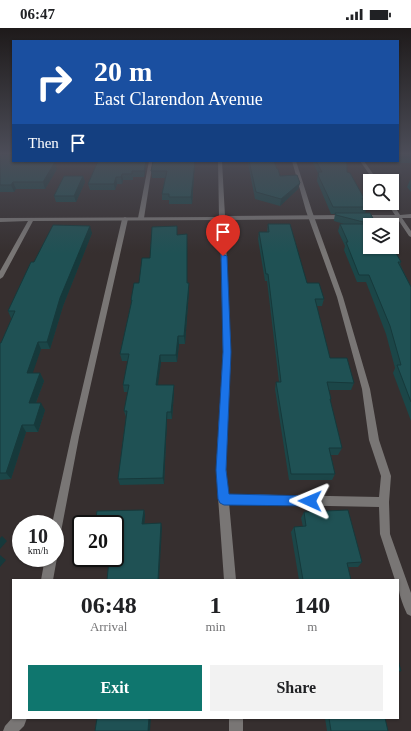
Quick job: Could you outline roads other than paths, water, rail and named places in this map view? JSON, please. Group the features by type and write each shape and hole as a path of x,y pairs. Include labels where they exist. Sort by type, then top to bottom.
{"street":[{"path":"141,218 146,188"},
{"path":"221,188 227,352 221,470 230,579"},
{"path":"302,188 311,217 343,304 366,389 374,440 386,476 384,502 385,534 411,610"},
{"path":"395,210 411,235"},
{"path":"357,217 411,216"},
{"path":"0,220 349,217"},
{"path":"60,515 75,437 125,219"},
{"path":"0,277 31,220"},
{"path":"224,499 384,502"},
{"path":"47,579 49,567"},
{"path":"10,731 20,719"},
{"path":"236,719 236,731"}]}
